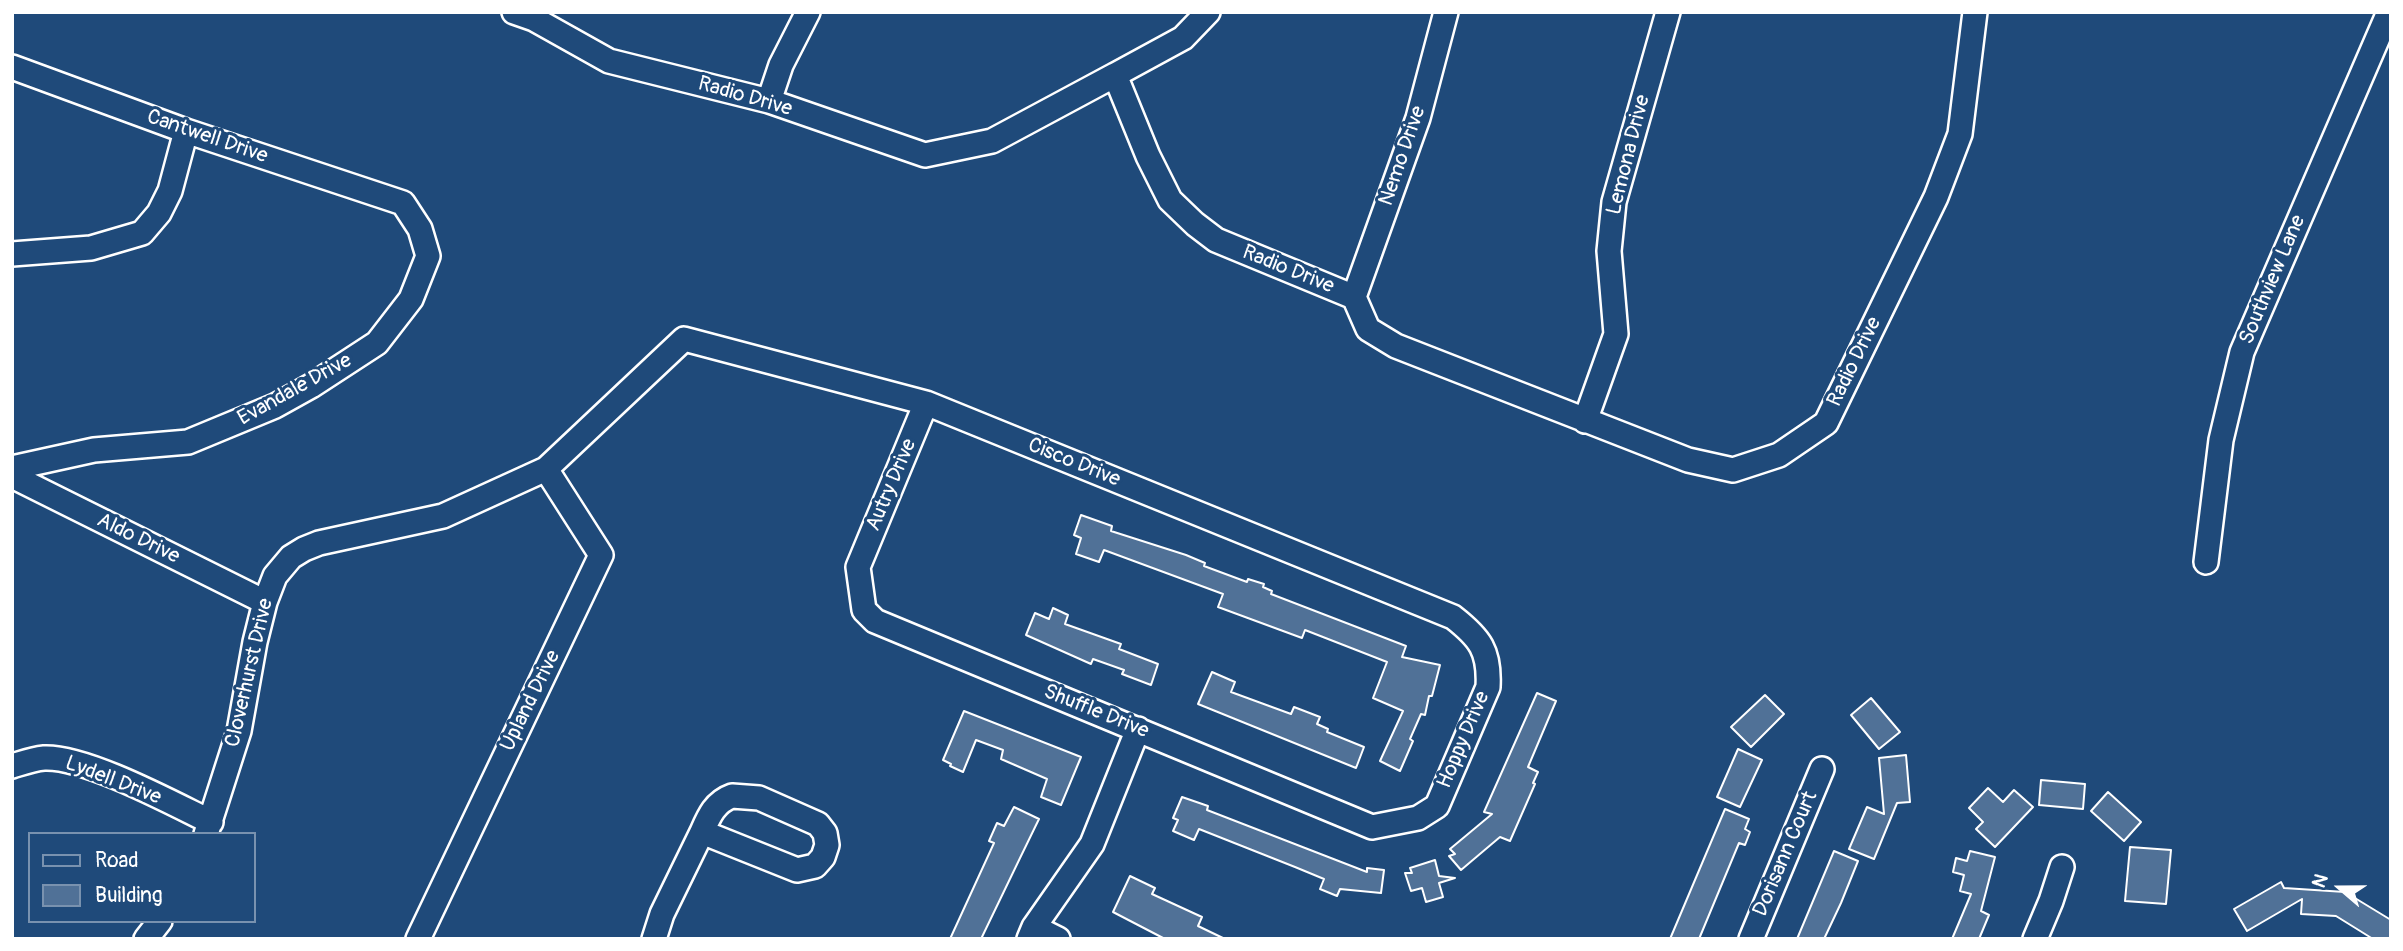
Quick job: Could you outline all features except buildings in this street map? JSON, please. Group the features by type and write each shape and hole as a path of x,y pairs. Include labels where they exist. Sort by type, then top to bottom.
{"street":[{"path":"769,101 785,55 808,12"},
{"path":"1115,75 1182,38 1208,12"},
{"name":"Nemo Drive","path":"1354,297 1418,118 1446,12"},
{"name":"Lemona Drive","path":"1585,421 1616,334 1609,251 1614,202 1668,12"},
{"name":"Radio Drive","path":"528,15 609,61 769,101 925,155 992,141 1115,75 1148,156 1170,200 1216,240 1354,297 1368,329 1396,346 1688,460 1733,470 1779,455 1826,423 1936,197 1960,134 1975,12"},
{"name":"Southview Lane","path":"2206,562 2221,440 2242,352 2383,48 2389,12"},
{"name":"Cantwell Drive","path":"12,67 186,131 403,203"},
{"path":"12,254 91,248 142,233 159,213 170,191 186,131"},
{"name":"Evandale Drive","path":"12,468 94,450 188,442 275,406 377,343 411,299 428,256 420,229 403,203"},
{"name":"Cisco Drive","path":"684,339 926,403 1453,617"},
{"name":"Cloverhurst Drive","path":"208,828 239,731 265,602 275,576 291,557 319,543 443,516 546,469 684,339"},
{"name":"Autry Drive","path":"858,567 926,403"},
{"name":"Upland Drive","path":"418,939 601,555 546,469"},
{"name":"Aldo Drive","path":"12,476 265,602"},
{"name":"Shuffle Drive","path":"858,567 864,610 875,621 1372,827"},
{"name":"Hoppy Drive","path":"1372,827 1418,818 1437,806 1488,687 1489,670 1485,652 1474,634 1453,617"},
{"path":"1058,939 1031,933 1092,844 1138,729"},
{"name":"Lydell Drive","path":"12,766 43,758 60,759 105,773 208,828"},
{"name":"Dorisann Court","path":"1751,939 1822,769"},
{"path":"654,939 662,915 713,809 723,799 732,796 760,798 818,824 825,833 827,845 816,866 797,870 702,832"},
{"path":"2035,939 2062,867"},
{"path":"146,939 158,923"}]}
